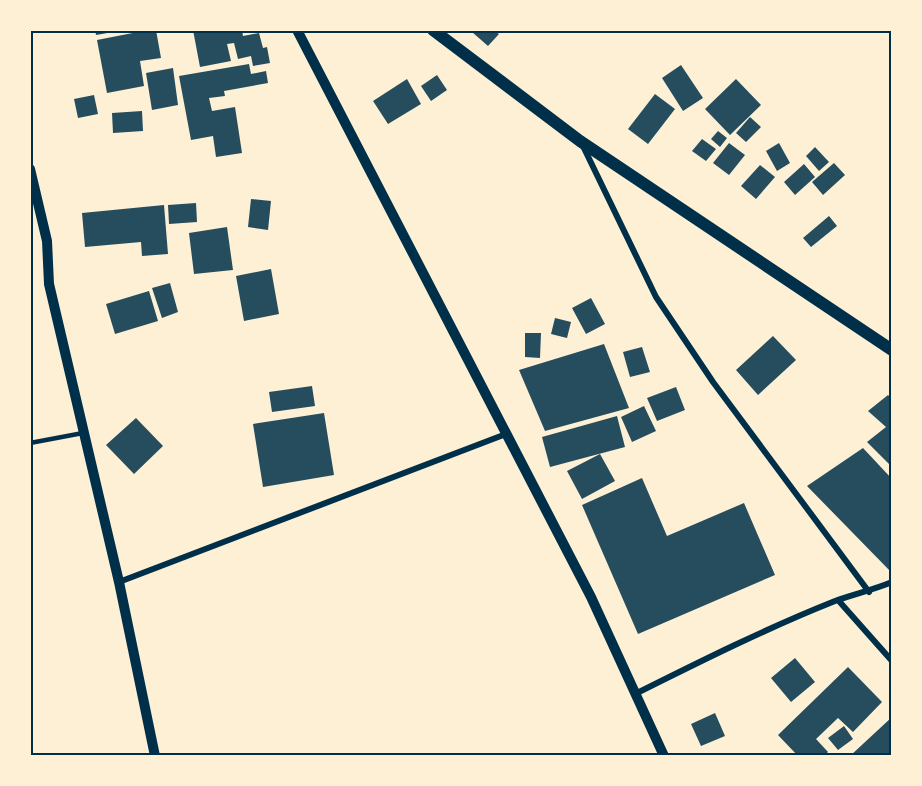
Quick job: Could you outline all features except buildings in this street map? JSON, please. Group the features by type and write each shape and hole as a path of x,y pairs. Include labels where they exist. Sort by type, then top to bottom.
{"main road":[{"path":"433,30 580,141 892,350"}],"street":[{"path":"297,30 591,597 664,756"},
{"path":"580,141 656,297 713,382 869,592"},
{"path":"30,168 47,241 49,284 119,582 154,756"},
{"path":"119,582 506,434"},
{"path":"634,694 740,641 838,600 869,592 892,582"},
{"path":"838,600 892,661"}],"lane":[{"path":"30,443 83,433"}]}
